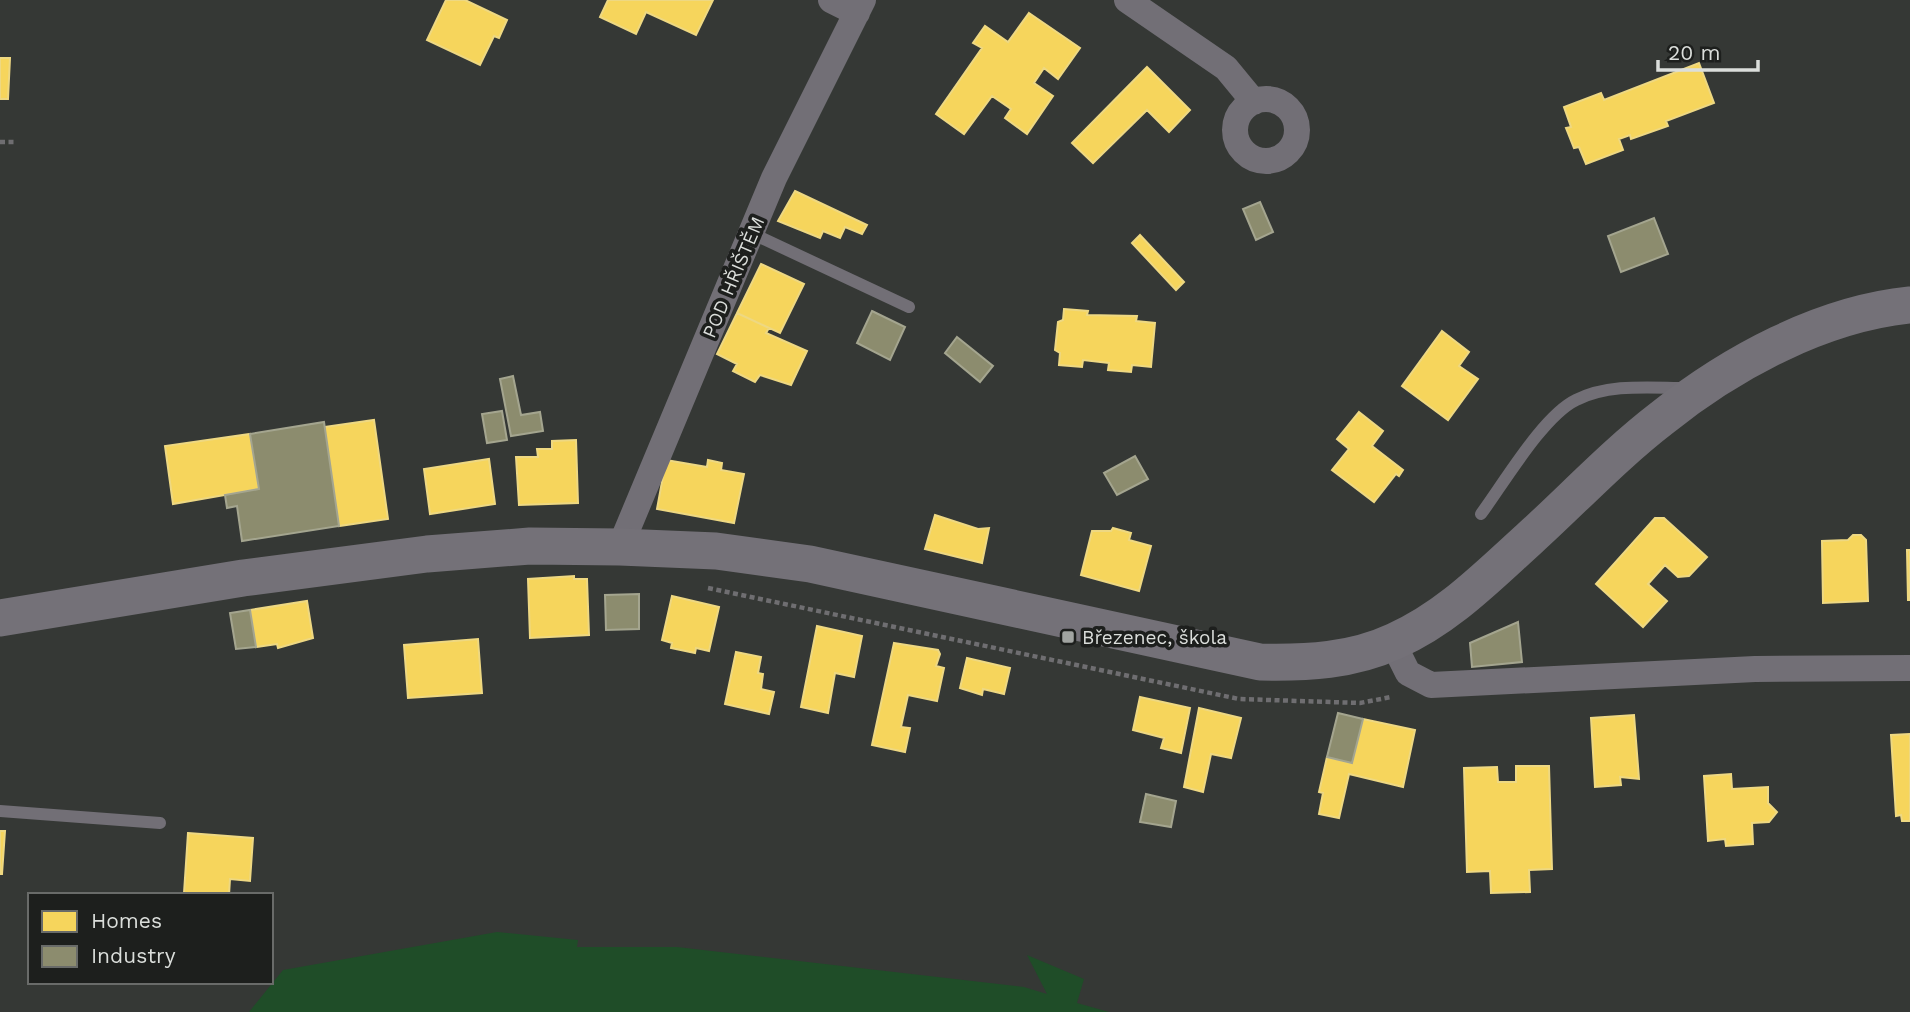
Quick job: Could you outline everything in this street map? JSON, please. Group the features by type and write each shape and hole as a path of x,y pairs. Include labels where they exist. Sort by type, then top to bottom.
{"street":[{"name":"POD HŘIŠTĚM","path":"620,547 775,178 860,6 831,0"},
{"path":"1127,0 1226,68 1254,102"},
{"path":"0,618 217,582 427,554 530,546 620,547 716,551 810,564 1260,662 1328,660 1393,643 1421,629 1472,592 1660,419 1702,388 1745,362 1827,326 1910,306"},
{"path":"1393,643 1408,673 1431,685 1755,669 1910,668"}],"lane":[{"path":"751,233 909,307"},
{"path":"1481,514 1551,419 1576,400 1628,387 1702,388"},
{"path":"0,811 160,823"}],"path":[{"path":"0,142 14,142"}],"green space":[{"path":"497,932 578,940 577,947 677,947 1024,987 1047,994 1027,955 1084,979 1077,1003 1109,1012 249,1012 283,970"}],"building: Homes":[{"path":"446,0 465,0 507,20 499,38 494,36 480,65 427,40"},
{"path":"608,0 713,0 696,35 646,12 636,34 600,17"},
{"path":"1029,13 1080,48 1058,79 1044,68 1034,83 1053,96 1027,134 1005,118 1011,109 992,96 964,134 936,114 982,48 973,43 985,26 1008,42"},
{"path":"0,58 10,58 8,99 0,99"},
{"path":"1699,63 1714,103 1666,121 1668,126 1631,139 1630,135 1619,139 1623,150 1586,164 1579,147 1574,148 1566,128 1571,127 1564,107 1601,93 1604,100"},
{"path":"1147,67 1190,110 1169,132 1147,110 1093,163 1072,143"},
{"path":"795,191 867,225 862,234 845,227 840,238 823,231 820,238 778,221"},
{"path":"1140,235 1184,282 1176,290 1132,243"},
{"path":"761,264 804,284 780,333 737,313"},
{"path":"1064,309 1088,311 1087,315 1137,316 1136,321 1155,323 1151,367 1132,365 1131,372 1108,370 1109,363 1083,360 1082,367 1059,365 1060,353 1055,350 1058,322 1063,320"},
{"path":"737,313 769,328 766,333 807,351 791,385 760,375 755,382 733,371 737,364 717,354"},
{"path":"1442,331 1469,352 1459,366 1478,379 1448,420 1402,386"},
{"path":"1359,412 1383,431 1372,446 1403,470 1399,476 1396,474 1374,502 1332,470 1349,449 1337,439"},
{"path":"374,420 388,519 339,526 324,427"},
{"path":"250,434 259,489 173,504 165,446"},
{"path":"576,440 578,503 519,505 516,457 538,457 537,449 552,449 552,441"},
{"path":"489,459 495,504 430,514 424,469"},
{"path":"666,460 707,467 708,460 722,463 721,470 744,474 734,523 657,509"},
{"path":"935,515 978,529 989,528 982,563 925,549"},
{"path":"1655,518 1664,518 1707,557 1689,576 1678,577 1665,565 1648,584 1667,601 1643,627 1596,584"},
{"path":"1113,528 1131,533 1129,540 1151,546 1139,591 1081,575 1092,531 1111,531"},
{"path":"1853,535 1861,535 1866,540 1868,601 1823,603 1822,541 1848,540"},
{"path":"1907,550 1910,550 1910,600 1908,600"},
{"path":"574,576 574,579 587,579 589,635 530,638 528,579"},
{"path":"672,596 719,607 709,651 696,648 695,653 671,648 672,643 662,640"},
{"path":"307,601 313,638 278,648 277,644 256,647 250,610"},
{"path":"817,626 862,636 854,677 835,673 828,713 801,707"},
{"path":"478,639 482,693 408,698 404,645"},
{"path":"894,643 938,650 940,654 936,666 944,668 937,701 908,695 901,727 910,728 905,752 872,745"},
{"path":"736,652 761,657 758,673 763,674 761,689 774,692 769,714 725,704"},
{"path":"967,658 1010,668 1004,694 983,689 982,695 960,688"},
{"path":"1140,697 1190,708 1181,753 1161,748 1164,738 1133,730"},
{"path":"1199,708 1241,718 1231,758 1211,754 1203,792 1184,787"},
{"path":"1634,715 1639,779 1620,777 1621,785 1595,787 1591,718"},
{"path":"1363,719 1415,730 1403,787 1349,774 1339,818 1319,814 1323,793 1319,792 1327,757 1352,763"},
{"path":"1910,734 1910,821 1902,821 1901,815 1896,816 1891,735"},
{"path":"1516,766 1549,766 1552,869 1529,870 1530,892 1491,893 1490,871 1467,872 1464,768 1497,767 1498,782 1516,782"},
{"path":"1731,774 1732,789 1768,787 1768,803 1777,812 1769,822 1752,823 1753,844 1726,846 1725,839 1708,841 1704,776"},
{"path":"0,831 5,831 2,874 0,874"},
{"path":"188,833 253,838 250,881 230,879 229,893 184,893"}],"building: Industry":[{"path":"1260,202 1273,232 1256,240 1243,209"},
{"path":"1654,218 1668,254 1621,272 1608,236"},
{"path":"872,311 905,327 890,360 857,343"},
{"path":"957,337 993,366 980,382 945,353"},
{"path":"513,376 521,415 540,412 543,431 511,436 500,379"},
{"path":"502,411 507,440 487,443 482,414"},
{"path":"324,422 339,526 242,541 237,506 227,508 225,495 259,489 250,434"},
{"path":"1135,456 1148,479 1117,495 1104,473"},
{"path":"639,594 639,629 606,630 605,595"},
{"path":"250,610 256,647 236,649 230,613"},
{"path":"1518,622 1522,662 1472,667 1470,643"},
{"path":"1338,713 1363,719 1352,763 1327,757"},
{"path":"1146,794 1176,801 1171,827 1140,822"}],"place":[{"name":"Březenec, škola","path":"1068,637"}]}
